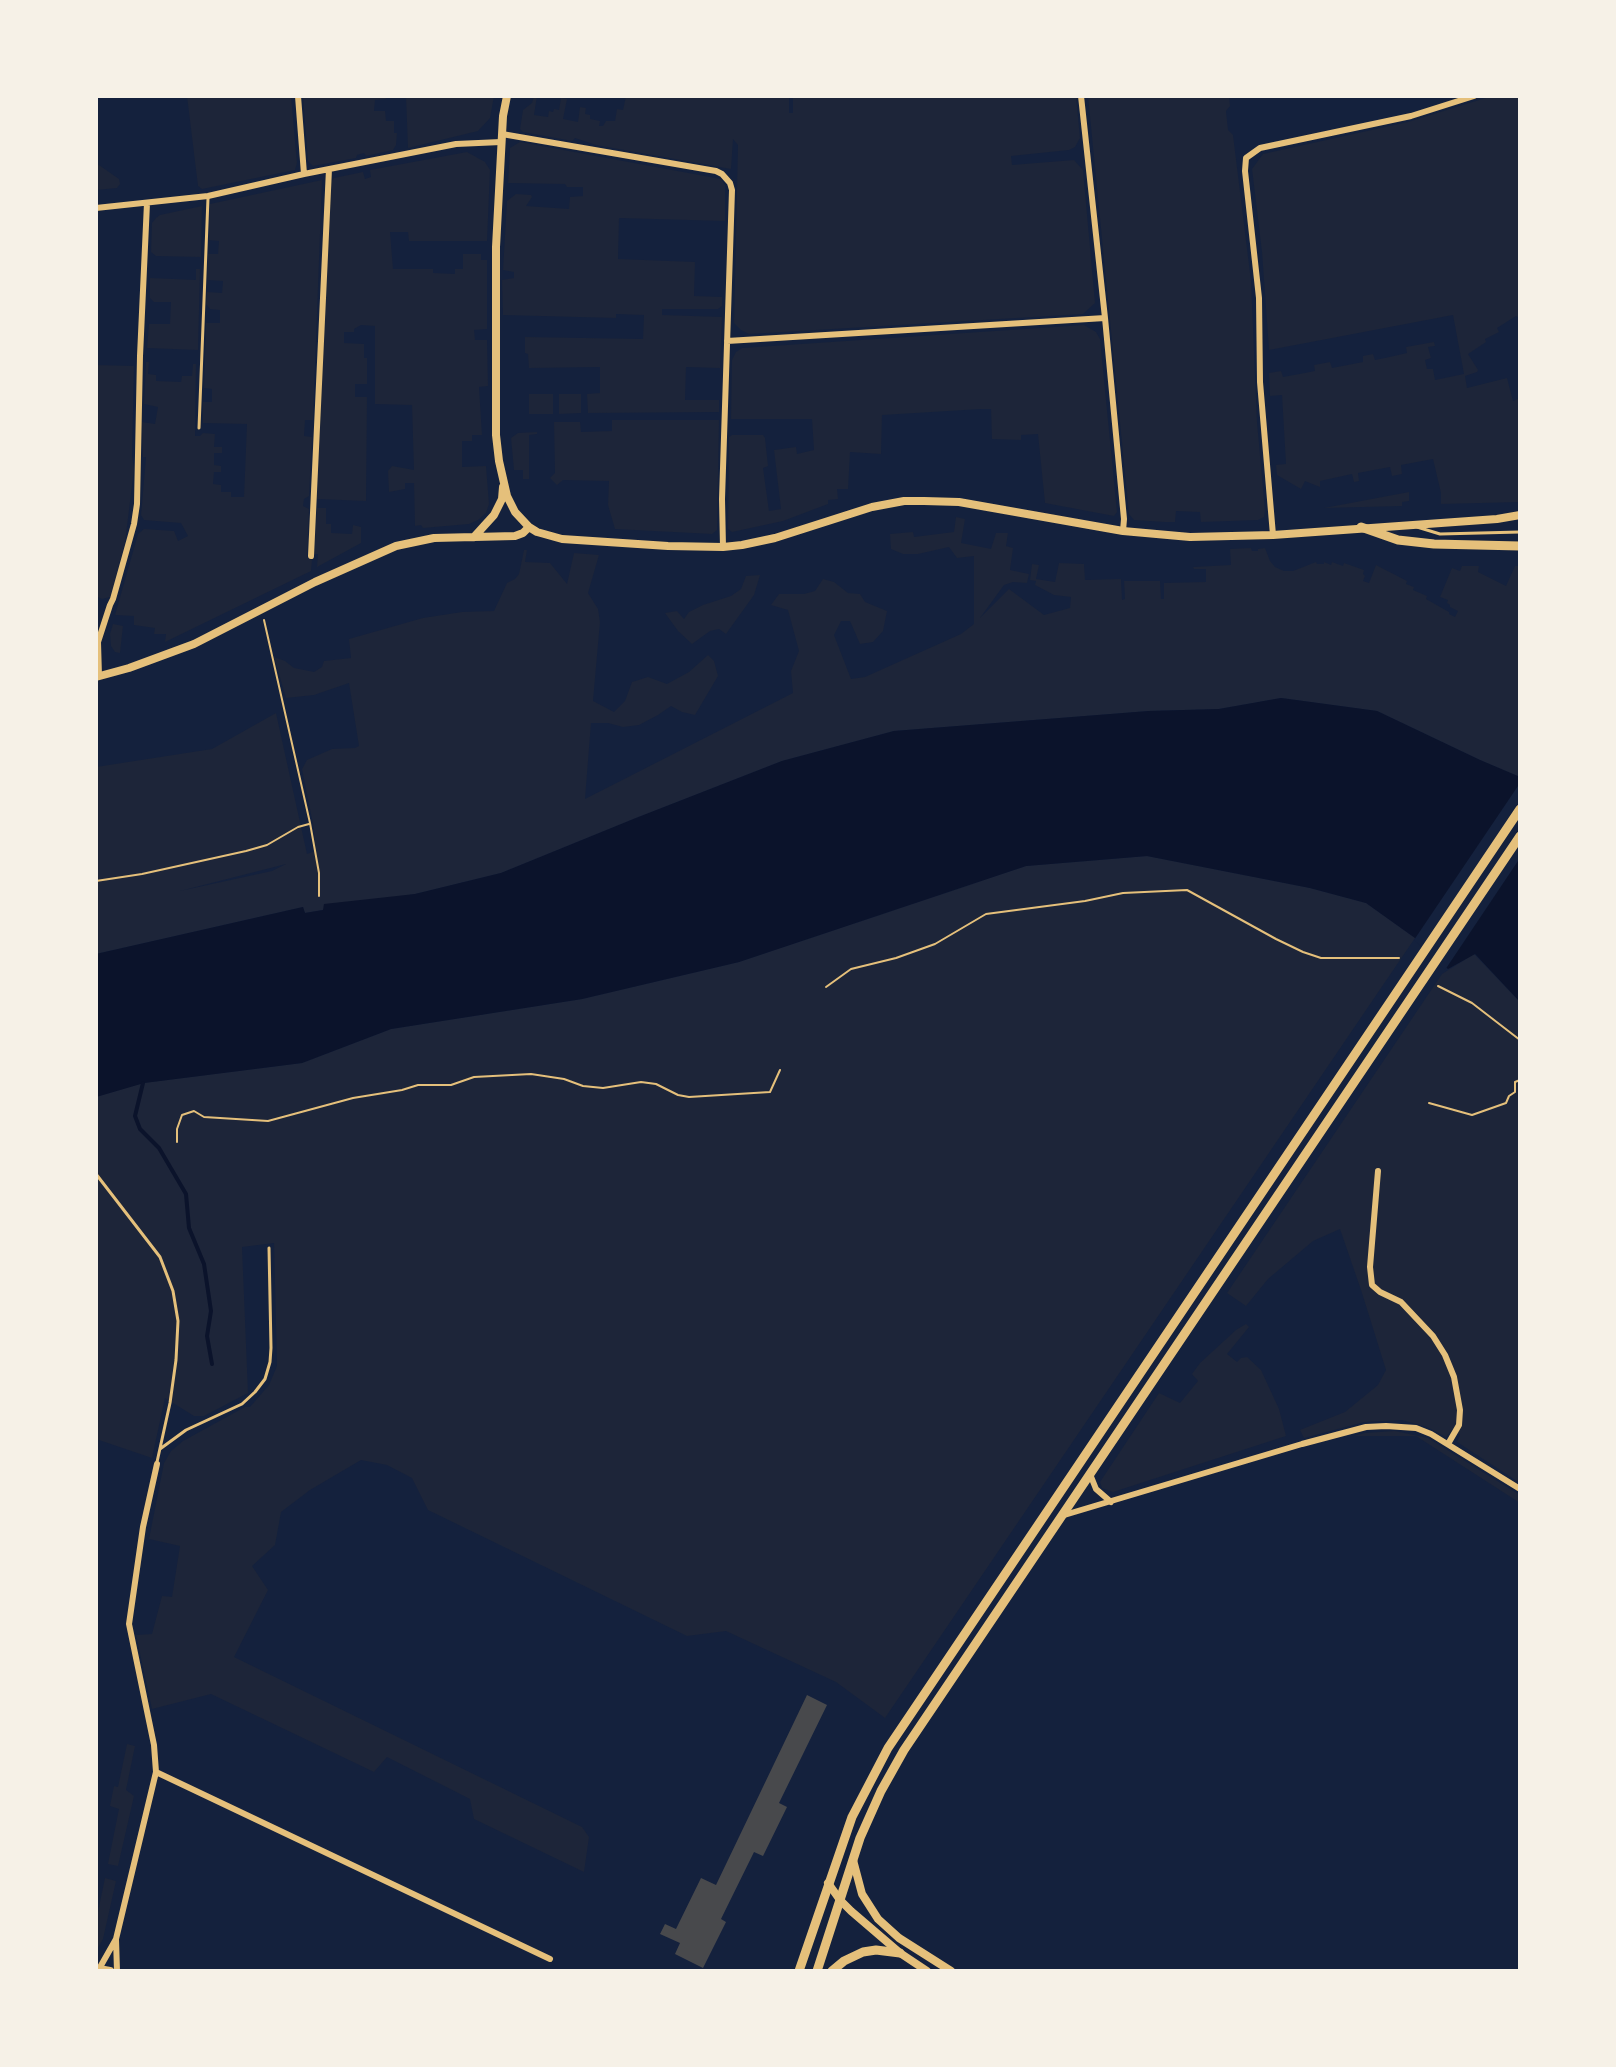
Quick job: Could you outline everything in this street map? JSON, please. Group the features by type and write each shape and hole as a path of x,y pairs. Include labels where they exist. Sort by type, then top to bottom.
{"main road":[{"path":"1361,527 1398,540 1520,546"},
{"path":"799,1971 852,1817 888,1748 1520,809"},
{"path":"817,1971 853,1858 870,1814 896,1764 1520,836"},
{"path":"832,1971 844,1961 863,1952 884,1950 900,1953"}],"street":[{"path":"298,96 304,174"},
{"path":"507,96 501,138 496,247 496,427 504,486 515,513 529,527 544,535 562,539 723,547 775,538 872,507 904,501 959,502 1123,531 1190,537 1273,535 1497,519 1520,515"},
{"path":"1081,96 1105,318 1124,519 1123,531"},
{"path":"1273,535 1260,382 1259,298 1245,171 1246,158 1260,148 1411,116 1474,96"},
{"path":"96,208 208,196 329,169 456,144 501,138 716,171 727,178 732,190 723,547"},
{"path":"311,556 329,169"},
{"path":"147,203 140,356 137,504 134,524 113,599 98,642 98,677 194,644 315,582 389,548 434,538 515,536 523,533 529,527"},
{"path":"727,341 1105,318"},
{"path":"474,537 494,515 502,499 504,486"},
{"path":"1378,1171 1370,1267 1372,1285 1380,1292 1401,1302 1433,1336 1445,1355 1458,1392 1460,1410 1459,1425 1448,1444"},
{"path":"1061,1516 1366,1427 1416,1428 1431,1434 1520,1489"},
{"path":"117,1971 116,1939 156,1772 155,1752 129,1624 143,1527 157,1464"},
{"path":"1090,1474 1096,1489 1111,1502"},
{"path":"156,1772 550,1959"},
{"path":"853,1858 862,1894 878,1919 899,1938 951,1971"},
{"path":"828,1883 840,1900 900,1953 927,1971"},
{"path":"110,1971 97,1970 116,1939"}],"lane":[{"path":"199,428 208,196"},
{"path":"1406,524 1440,534 1520,532"},
{"path":"96,1174 160,1257 173,1291 178,1321 176,1360 157,1464"},
{"path":"160,1449 186,1430 242,1404 265,1379 271,1348 269,1248"}],"path":[{"path":"264,620 310,823 319,873 319,896"},
{"path":"96,881 142,874 246,851 267,845 298,827 310,823"},
{"path":"826,987 851,969 896,958 935,944 986,914 1123,893 1187,890 1294,948 1322,958 1399,958"},
{"path":"1438,986 1472,1003 1520,1040"},
{"path":"177,1142 177,1129 182,1115 194,1111 204,1117 268,1121 353,1098 418,1085 443,1086 474,1077 531,1074 564,1079 583,1086 603,1088 641,1082 656,1084 678,1095 689,1097 770,1092 780,1070"},
{"path":"1429,1103 1472,1114 1506,1103 1509,1096 1515,1092 1515,1083 1520,1080"}],"shaded area":[{"path":"187,96 291,96 297,163 295,170 202,189 198,186"},
{"path":"303,96 385,96 386,99 375,100 374,111 385,111 386,121 394,121 394,133 397,133 396,145 393,150 366,156 364,153 357,155 356,158 313,166 308,161"},
{"path":"406,96 494,96 490,118 478,131 408,148"},
{"path":"534,96 537,96 534,115 548,117 549,111 559,110 561,98 567,99 563,119 578,122 580,107 586,108 585,114 590,115 590,119 600,121 599,126 603,126 606,121 615,121 617,109 623,110 626,96 789,96 789,113 793,113 793,96 1076,96 1080,138 1075,147 1069,150 1011,156 1012,165 1074,160 1083,170 1095,303 1083,314 749,334 734,323 738,145 733,139 731,169 596,145 575,138 572,141 523,132 520,129 523,110 532,103"},
{"path":"1088,96 1229,96 1230,106 1226,111 1228,130 1233,135 1251,281 1257,422 1265,511 1264,517 1258,520 1201,522 1200,512 1176,511 1175,522 1165,522 1134,520 1129,514"},
{"path":"1492,96 1520,96 1520,319 1516,316 1497,328 1499,332 1485,339 1486,342 1468,354 1478,370 1465,376 1467,388 1507,378 1513,401 1520,398 1520,502 1441,504 1441,493 1433,459 1401,465 1402,474 1392,476 1390,467 1358,473 1359,481 1354,482 1352,474 1320,481 1320,487 1305,481 1301,489 1277,475 1276,465 1286,464 1282,395 1270,396 1269,373 1281,371 1283,377 1305,373 1315,371 1314,365 1330,362 1332,368 1363,362 1363,356 1373,354 1375,360 1407,353 1406,347 1434,342 1435,346 1428,347 1431,358 1425,360 1427,369 1433,369 1435,380 1464,374 1453,315 1269,350 1262,252 1252,169 1263,154 1408,122"},
{"path":"520,142 721,179 725,185 725,221 619,218 618,259 695,262 694,296 722,297 722,306 718,309 662,309 662,315 722,317 720,368 686,367 685,400 719,400 719,412 588,413 587,394 600,393 600,367 529,368 528,354 525,353 525,337 643,339 644,315 616,314 616,318 503,315 502,280 514,278 514,272 503,270 507,201 516,194 531,195 526,206 569,209 570,197 583,196 583,187 567,187 565,184 508,183 510,148"},
{"path":"467,152 485,162 490,170 487,241 409,241 408,232 390,232 393,269 433,269 433,273 455,274 455,269 463,269 463,254 481,254 481,260 487,260 487,329 474,330 475,340 487,340 488,386 479,387 482,435 472,435 472,441 462,441 462,467 486,466 489,504 486,513 469,524 423,528 421,525 415,526 414,483 405,483 405,489 389,492 388,471 392,466 414,470 412,405 375,404 375,326 361,325 354,329 354,332 344,332 344,343 364,344 364,358 367,358 367,384 355,384 355,397 367,397 366,501 317,499 330,183 334,178 363,172 365,179 371,177 370,170"},
{"path":"96,163 119,179 120,184 117,188 96,190"},
{"path":"322,180 313,420 305,420 304,436 312,437 309,496 304,499 303,506 309,509 307,557 312,560 311,571 165,642 166,634 154,634 155,628 134,625 134,616 115,615 138,534 144,529 174,531 178,541 188,536 181,523 144,520 141,515 146,457 143,457 142,422 155,424 158,407 144,404 146,362 149,362 148,374 156,375 156,381 181,382 182,376 192,376 193,364 196,364 195,436 203,433 215,434 214,447 222,447 222,453 214,453 214,465 221,466 221,472 214,472 213,484 221,485 221,492 231,492 231,497 244,497 247,424 203,423 203,402 212,402 212,389 204,388 206,323 220,323 220,310 210,309 206,304 207,292 222,293 223,281 207,280 208,254 218,254 219,241 209,240 210,204"},
{"path":"202,206 201,257 156,256 151,252 152,223 156,218 160,215"},
{"path":"196,269 200,269 198,350 147,348 149,324 170,324 171,302 154,302 150,298 150,278 196,280"},
{"path":"1084,325 1096,332 1100,339 1117,512 1114,516 1045,503 1038,434 1021,435 1021,440 992,439 991,409 981,409 882,415 881,454 850,452 848,489 837,489 838,499 828,500 828,504 783,521 732,532 728,529 729,437 732,435 763,435 765,438 768,466 763,468 769,511 781,509 774,450 796,447 797,454 814,450 812,419 731,419 732,360 736,352 742,348"},
{"path":"96,365 134,366 132,456 134,469 125,543 110,597 102,599 96,596"},
{"path":"529,394 553,394 553,414 529,414"},
{"path":"559,394 581,394 581,413 559,414"},
{"path":"612,420 719,420 717,530 712,534 615,529 608,505 609,481 563,480 557,485 550,478 555,473 554,422 580,422 581,432 612,431"},
{"path":"537,432 537,434 529,435 529,479 523,479 523,470 514,470 511,438 518,433"},
{"path":"1409,492 1409,501 1402,502 1402,506 1324,508"},
{"path":"317,508 326,508 326,524 331,524 331,533 352,534 353,525 361,527 361,543 317,567 318,554 314,554"},
{"path":"956,517 965,519 961,543 991,549 996,533 1008,533 1006,546 1013,548 1010,570 1029,574 1027,583 1013,582 1004,585 980,618 1009,589 1044,615 1070,608 1071,597 1054,595 1035,585 1036,581 1030,580 1032,564 1039,565 1036,579 1055,582 1059,563 1084,564 1085,580 1121,579 1122,600 1125,599 1124,581 1160,581 1161,599 1164,599 1164,583 1206,582 1206,569 1194,569 1193,567 1231,565 1230,549 1251,548 1252,551 1258,551 1258,549 1265,548 1270,561 1275,567 1284,571 1293,571 1316,562 1331,565 1332,562 1343,566 1344,563 1364,570 1363,581 1369,583 1376,565 1407,581 1406,584 1414,587 1413,590 1427,596 1426,599 1455,617 1458,611 1450,607 1448,600 1440,597 1452,568 1460,571 1462,566 1479,566 1478,572 1506,586 1515,566 1520,566 1520,777 1377,711 1281,698 1219,709 1149,711 894,731 782,761 501,873 415,894 305,913 303,907 96,954 96,767 212,749 276,713 307,854 315,851 314,829 302,769 307,760 332,749 359,746 349,683 314,695 286,698 274,657 294,668 314,672 322,667 324,661 351,658 349,639 423,618 462,612 494,611 507,583 519,574 524,550 527,550 525,562 550,563 567,584 574,553 599,555 588,593 598,609 600,622 593,701 614,712 625,701 632,682 648,677 667,684 689,672 708,655 714,661 718,676 695,715 671,706 639,725 623,727 608,723 591,723 585,799 793,693 791,671 799,651 788,610 771,605 779,594 804,594 815,591 823,579 834,582 848,593 860,594 865,602 887,611 883,631 873,642 860,644 850,621 841,621 834,635 851,679 865,677 961,634 974,624 974,556 957,558 949,547 918,554 903,554 891,549 890,534 913,532 914,537 954,532","holes":["286,864 272,871 180,891"]},
{"path":"760,575 754,595 726,634 719,629 710,631 692,644 678,631 665,613 677,611 684,619 689,612 703,605 731,596 741,589 746,576"},
{"path":"113,624 123,626 120,653 115,652 111,646 110,634"},
{"path":"1281,698 1377,711 1520,777 1520,1002 1475,954 1448,969 1415,938 1366,903 1310,888 1147,856 1026,866 739,962 582,999 391,1029 302,1063 144,1083 96,1097 96,954 303,907 305,913 323,910 324,904 415,894 501,873 782,761 894,731 1149,711 1219,709"},
{"path":"1147,856 1310,888 1366,903 1415,938 885,1718 836,1682 726,1631 687,1636 428,1510 412,1478 387,1465 361,1460 310,1490 281,1512 275,1545 252,1566 268,1590 234,1657 582,1827 589,1837 584,1872 474,1819 470,1799 387,1757 374,1772 211,1694 152,1709 136,1635 152,1634 162,1596 172,1597 180,1546 149,1539 164,1463 171,1451 183,1441 245,1407 250,1407 269,1385 277,1366 274,1243 242,1247 248,1393 204,1416 194,1416 165,1398 152,1458 96,1439 96,1097 143,1083 302,1063 391,1029 582,999 739,962 1026,866"},
{"path":"1474,954 1520,1002 1520,1483 1457,1442 1460,1435 1453,1429 1446,1437 1427,1427 1402,1420 1364,1422 1304,1438 1300,1430 1345,1412 1378,1385 1386,1370 1340,1229 1313,1241 1268,1279 1246,1306 1227,1293 1442,974"},
{"path":"1246,1324 1249,1327 1227,1354 1237,1362 1247,1357 1261,1370 1279,1409 1286,1436 1113,1492 1102,1488 1100,1482 1159,1393 1180,1403 1198,1381 1192,1374 1200,1363 1236,1330"},
{"path":"1395,1431 1428,1438 1520,1495 1520,1503 1416,1436 1354,1436"},
{"path":"127,1744 135,1746 126,1790 134,1796 118,1866 108,1864 119,1809 110,1806 114,1786 118,1787"},
{"path":"105,1878 116,1881 103,1939 96,1951 96,1921"}],"pier":[{"path":"1520,783 1520,858 1445,970 1414,940"}],"building":[{"path":"807,1695 827,1705 779,1803 787,1807 763,1856 754,1852 721,1919 726,1922 703,1968 675,1954 680,1943 660,1934 665,1924 676,1929 701,1878 716,1885"}],"waterway":[{"path":"143,1083 135,1116 140,1129 159,1148 186,1194 189,1228 204,1264 211,1311 207,1336 212,1364"}]}
